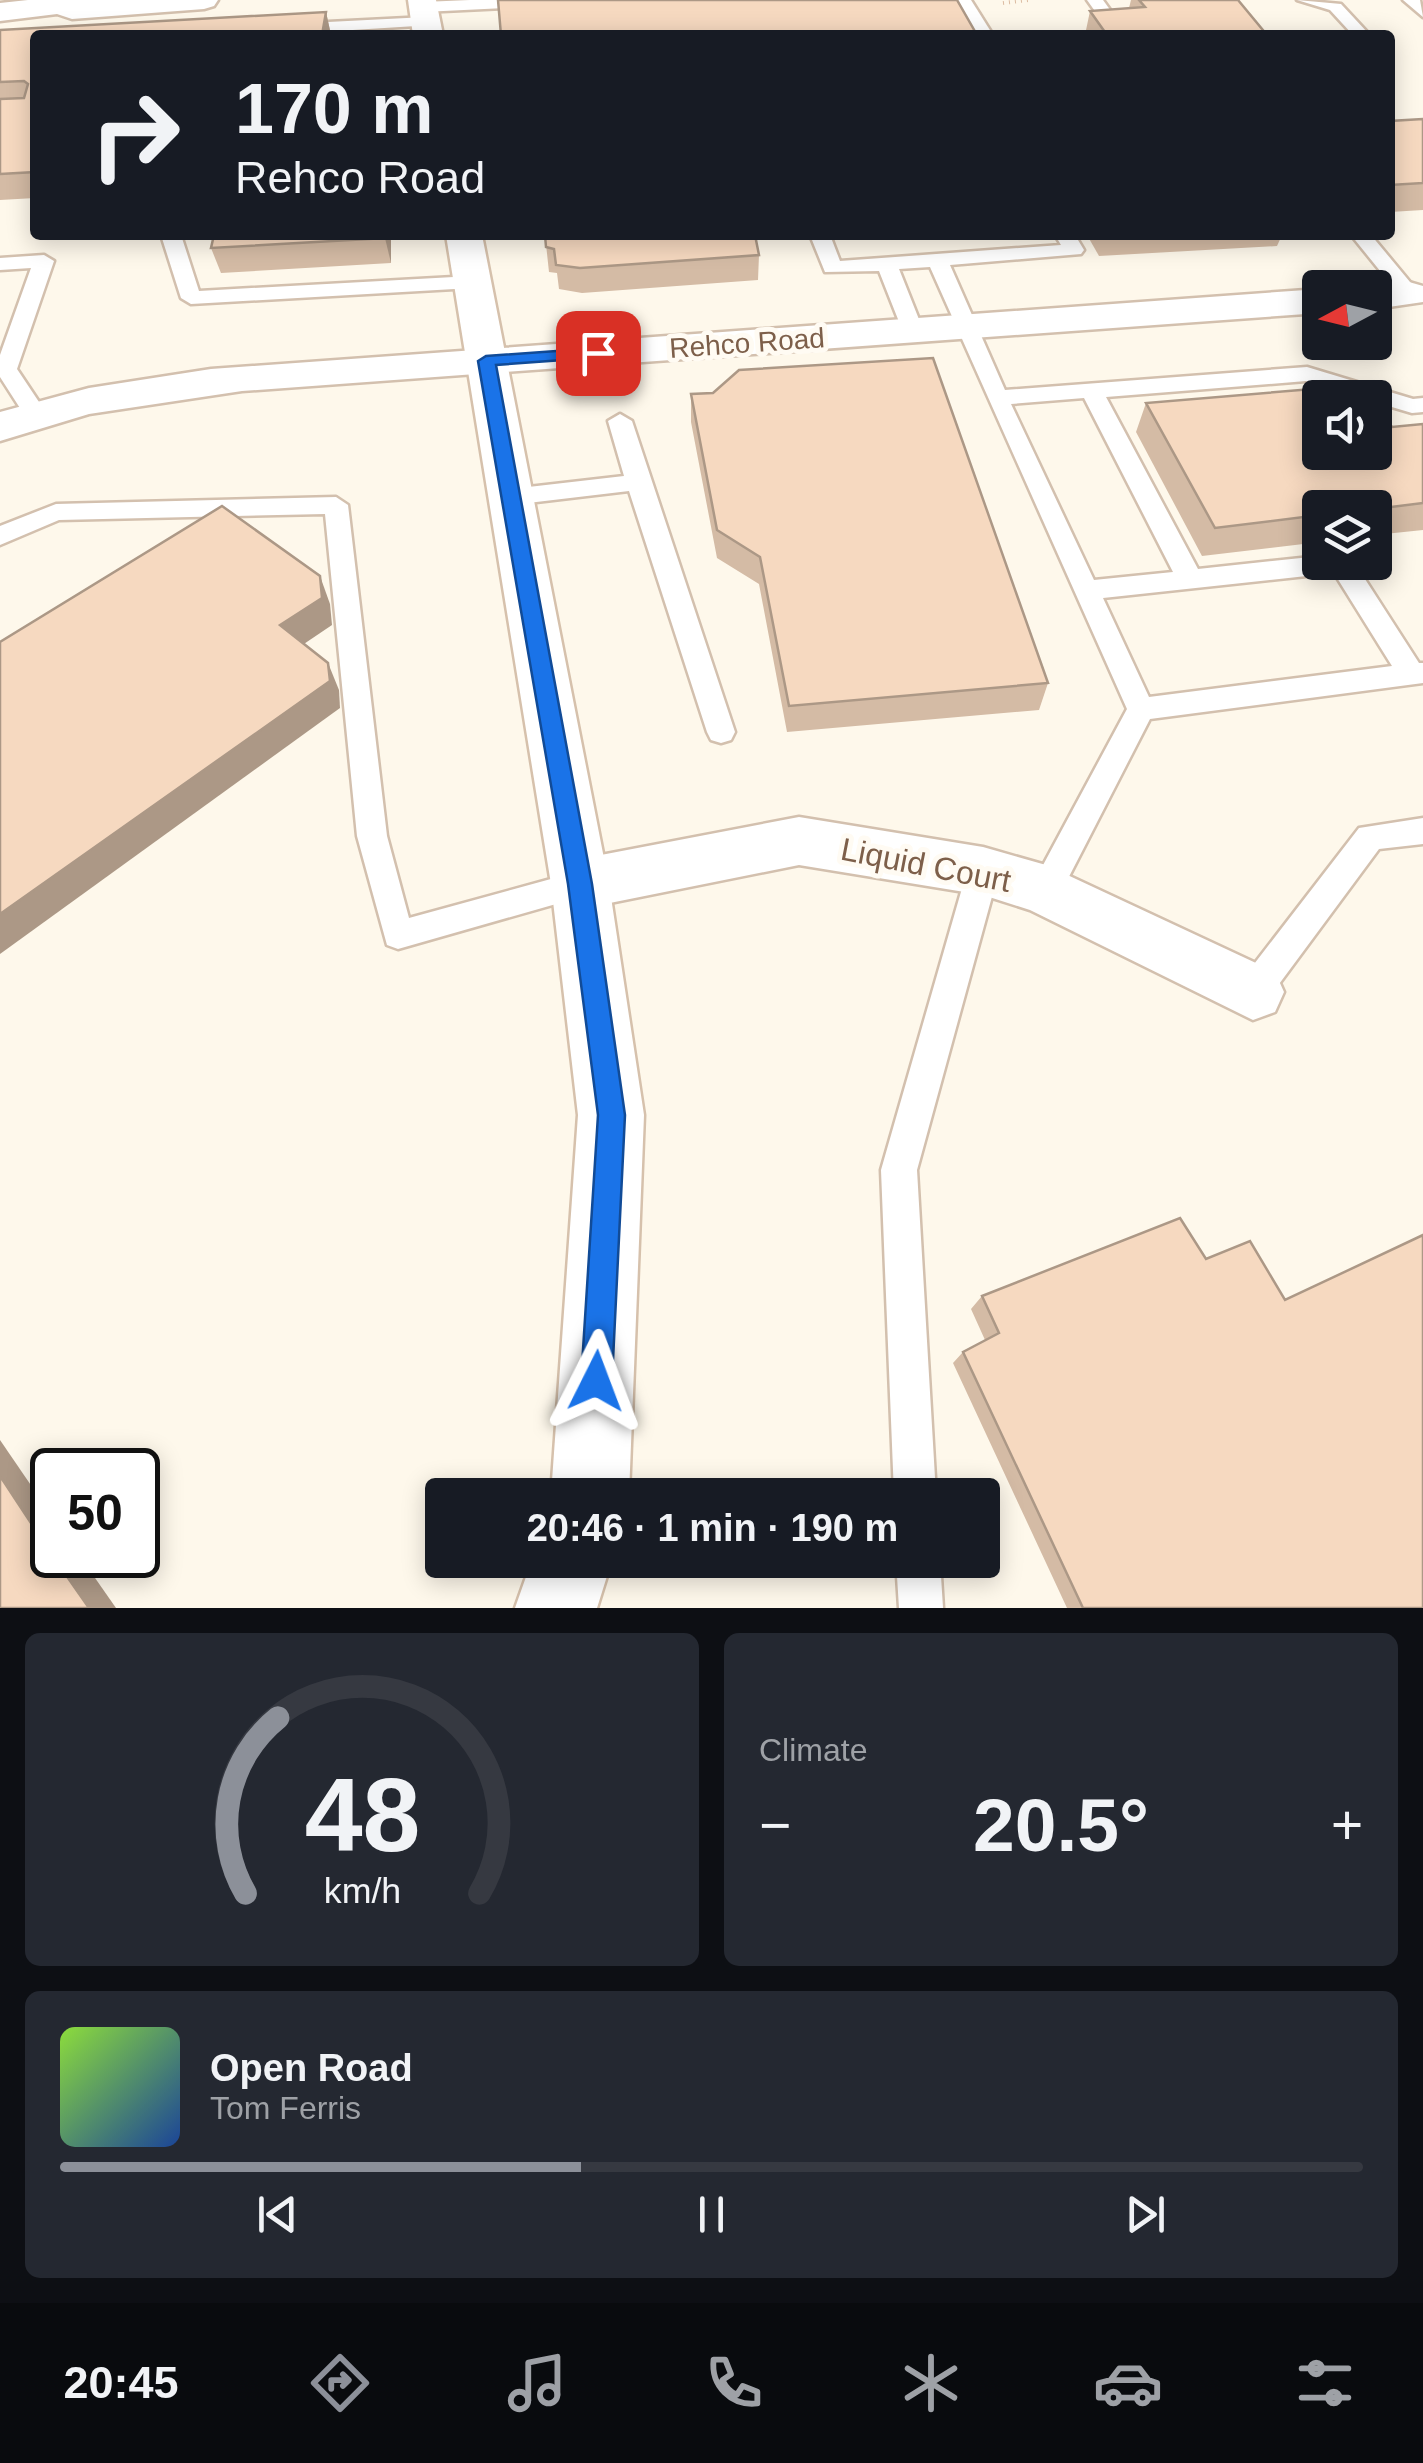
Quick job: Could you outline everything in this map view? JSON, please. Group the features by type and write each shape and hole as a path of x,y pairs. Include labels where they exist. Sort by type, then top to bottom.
{"street":[{"path":"0,12 63,2 72,10 204,0"},
{"path":"465,240 580,884 611,1115 591,1478"},
{"name":"Rehco Road","path":"18,420 156,388 1302,302"},
{"name":"Liquid Court","path":"580,884 799,841 983,871 1046,890 1252,992"},
{"path":"556,1608 566,1578"}],"lane":[{"path":"277,30 569,0"},
{"path":"963,0 983,30"},
{"path":"1095,0 1113,24"},
{"path":"1305,0 1334,7 1358,30"},
{"path":"1411,0 1423,12"},
{"path":"172,240 191,298 472,282"},
{"path":"822,240 832,268 1074,250 1068,240"},
{"path":"902,240 912,262"},
{"path":"984,240 992,256"},
{"path":"1364,240 1402,295"},
{"path":"937,260 1141,709"},
{"path":"0,264 44,261 11,318 3,369 18,420"},
{"path":"886,264 913,332"},
{"path":"997,398 1308,374 1412,406 1423,405"},
{"path":"1090,390 1190,579"},
{"path":"620,421 720,732"},
{"path":"510,497 638,482"},
{"path":"0,536 56,512 336,504 372,836 398,935 580,884"},
{"path":"1086,590 1341,563 1417,673 1141,709"},
{"path":"1046,890 1141,709"},
{"path":"1252,992 1370,836 1423,831"},
{"path":"914,1478 899,1170 983,871"},
{"path":"919,1578 921,1608"}],"building":[{"path":"498,0 957,0 974,30 501,30"},
{"path":"1139,0 1238,0 1263,30 1103,30 1090,11 1145,7"},
{"path":"326,12 323,30 30,30 30,172 0,174 0,99 24,98 28,84 0,82 0,30"},
{"path":"1423,119 1423,183 1395,185 1395,121"},
{"path":"213,240 350,240 211,248"},
{"path":"545,240 756,240 759,255 580,268 556,265 554,249 546,247"},
{"path":"933,358 1048,683 789,706 760,557 717,530 691,394 713,393 739,370"},
{"path":"1302,390 1302,470 1392,470 1392,427 1423,424 1423,503 1392,507 1392,490 1302,490 1302,517 1215,528 1146,403"},
{"path":"222,506 320,576 322,598 280,625 328,663 330,681 0,914 0,642"},
{"path":"1180,1218 1206,1259 1250,1241 1285,1300 1423,1235 1423,1608 1083,1608 963,1352 999,1333 982,1296"},
{"path":"0,1476 30,1522 30,1578 68,1578 89,1608 0,1608"}],"route":[{"path":"596,1381 611,1115 580,884 486,361 598,353"}]}
